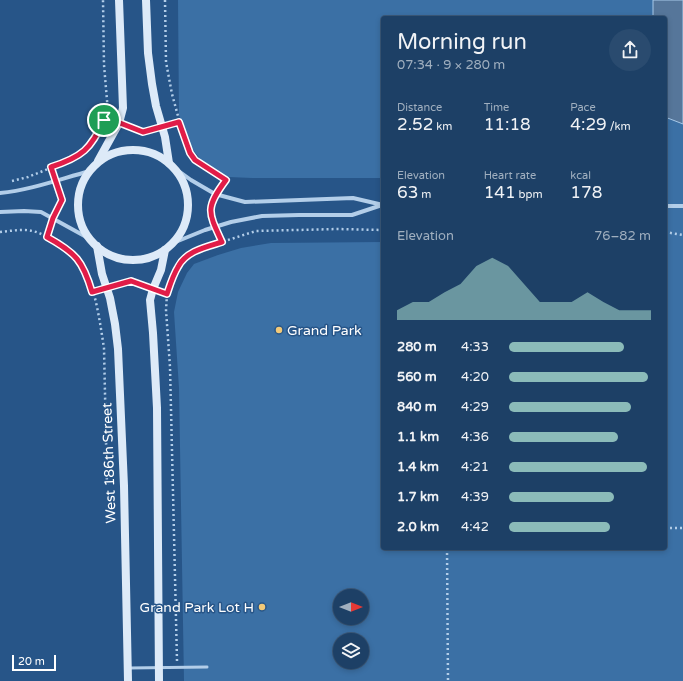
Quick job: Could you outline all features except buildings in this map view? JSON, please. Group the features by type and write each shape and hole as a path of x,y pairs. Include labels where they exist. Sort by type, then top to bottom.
{"street":[{"path":"119,0 124,98 120,123 97,163 84,180 80,189 78,200 80,220 90,239 106,253 125,260 146,259 165,250 173,243 185,225 188,205 185,184 180,175 171,165 156,106 148,53 146,0"},
{"path":"97,163 115,153 125,150 136,150 156,154 191,180 215,194 245,202 353,198 381,205"},
{"path":"0,194 56,182 90,171"},
{"path":"173,243 231,222 262,216 352,215 381,206"},
{"path":"667,206 683,206"},
{"path":"0,212 41,212 90,239"},
{"name":"West 186th Street","path":"97,246 102,274 115,324 120,386 124,486 128,681"},
{"path":"159,681 157,408 150,300 161,270 165,250"}],"lane":[{"path":"127,668 207,667"}],"path":[{"path":"9,181 28,177 68,161 86,150 97,135 108,112 104,65 103,0"},
{"path":"165,0 166,62 179,122 190,153 200,164 226,180 215,194 210,210 215,228 222,242"},
{"path":"104,120 120,123 143,132 179,122"},
{"path":"47,237 53,218 62,200 51,167"},
{"path":"178,667 170,367 166,310 167,294 178,266 189,255 203,248 256,231 322,229 381,230"},
{"path":"0,232 25,230 41,233 60,244 80,261 87,273 101,326 104,348 107,485"},
{"path":"667,232 683,235"},
{"path":"92,292 131,281 167,294"},
{"path":"667,528 683,528"},
{"path":"447,550 448,681"}],"shaded area":[{"name":"Grand Park","path":"178,0 683,0 683,681 184,681 179,388 174,312 178,292 187,273 194,264 218,255 241,248 271,243 381,242 381,550 667,550 667,16 381,16 381,178 229,177 216,172 202,161 190,146 179,115"},
{"path":"653,0 683,0 683,124 667,118 667,16 653,16"}],"place":[{"name":"Grand Park","path":"279,330"},
{"name":"Grand Park Lot H","path":"262,607"}],"route":[{"path":"104,120 120,123 143,132 179,122 190,153 195,160 226,180 215,194 210,210 215,228 222,242 203,248 189,255 178,266 167,294 131,281 92,292 87,273 80,261 60,244 47,237 53,218 62,200 51,167 68,161 86,150 97,135 104,120"}]}
